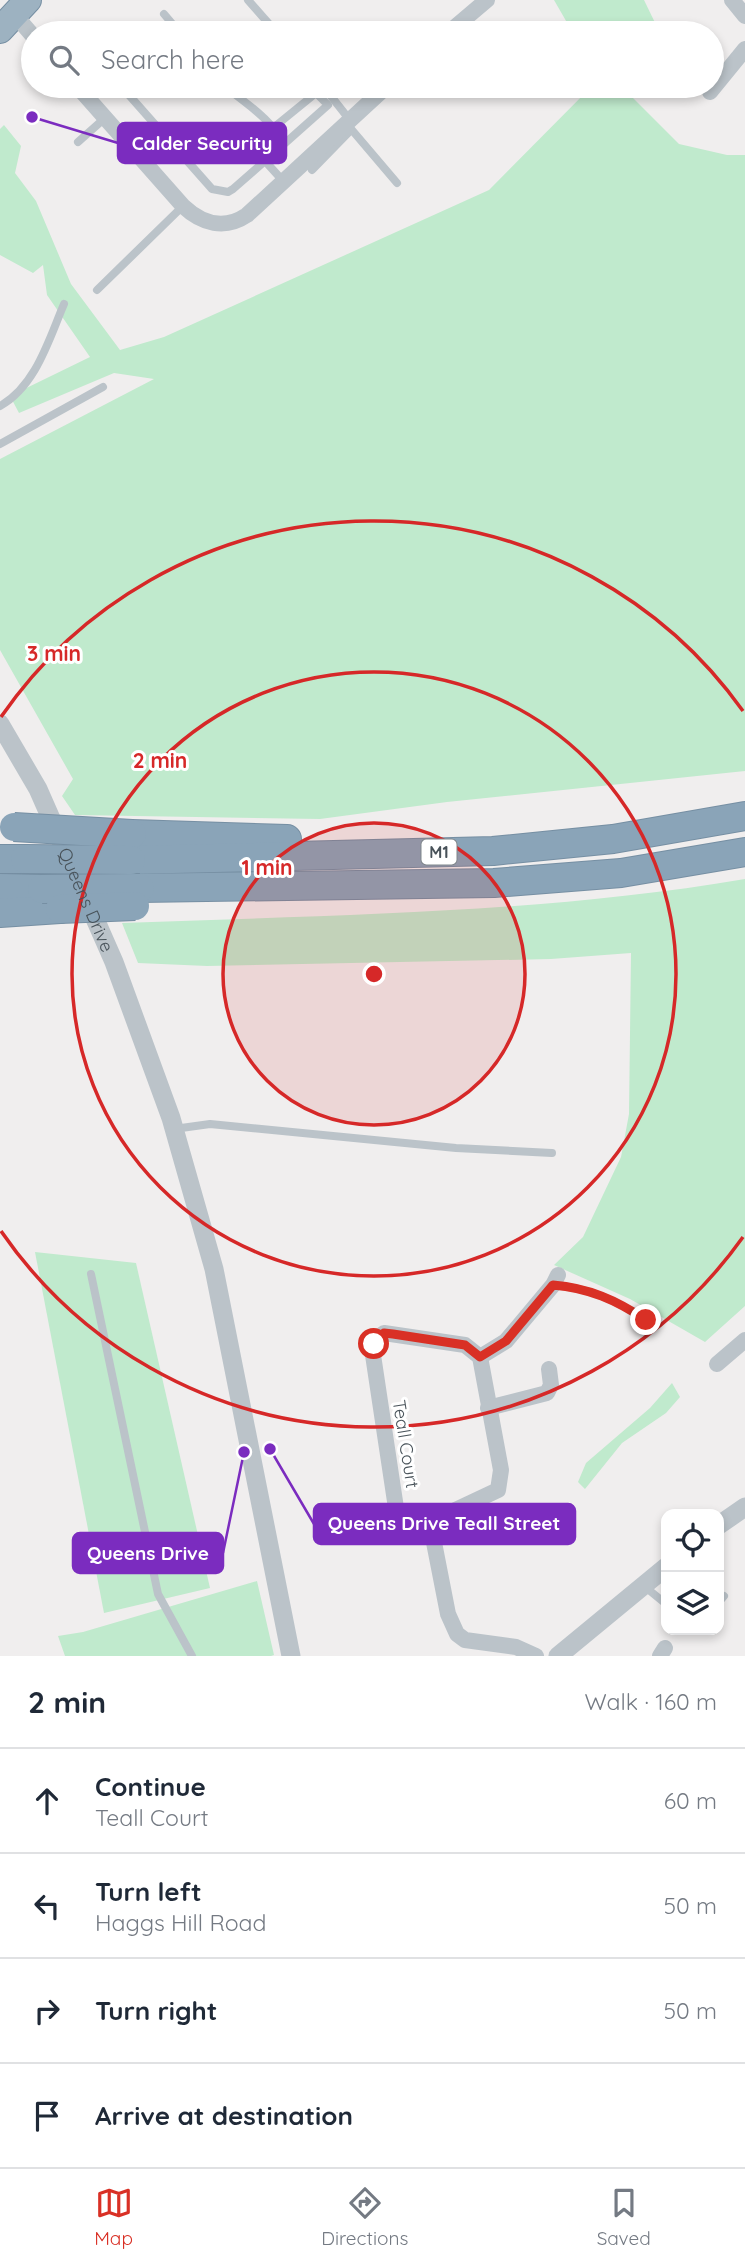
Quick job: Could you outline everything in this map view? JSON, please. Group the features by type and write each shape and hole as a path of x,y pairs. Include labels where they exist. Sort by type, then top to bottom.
{"highway":[{"name":"M1","path":"12,859 131,847 493,851 613,839 745,816"},
{"path":"7,827 131,847"},
{"name":"M1","path":"0,888 51,899 494,883 621,873 745,852"},
{"path":"0,913 51,899"}],"street":[{"path":"462,21 487,0"},
{"path":"733,0 745,16"},
{"path":"724,75 745,49"},
{"path":"88,98 183,206 202,220 219,225 236,223 375,98"},
{"name":"Queens Drive","path":"0,724 38,789 114,962 174,1129 215,1269 291,1656"},
{"path":"480,1357 506,1341 555,1280"},
{"name":"Teall Court","path":"384,1333 393,1334 465,1345 480,1357 501,1469 498,1490 430,1522 399,1528 375,1369 374,1344 384,1333"},
{"path":"719,1340 723,1359 745,1340"},
{"path":"488,1408 547,1393 551,1385 549,1369"},
{"path":"724,1522 745,1507"},
{"path":"430,1522 448,1614 457,1634 465,1640 516,1647 536,1656"},
{"path":"560,1655 661,1571"}],"lane":[{"path":"248,0 266,21"},
{"path":"164,14 170,21"},
{"path":"132,98 212,189 228,192 328,105 321,98"},
{"path":"238,98 253,111 261,113 285,143"},
{"path":"273,128 310,98"},
{"path":"331,98 397,183"},
{"path":"78,142 105,118"},
{"path":"312,170 349,124"},
{"path":"265,161 284,182"},
{"path":"97,290 183,206"},
{"path":"0,406 16,394 34,370 64,304"},
{"path":"0,444 103,387"},
{"path":"174,1129 210,1124 456,1148 552,1153"},
{"path":"91,1274 158,1594 192,1656"},
{"path":"555,1280 584,1288 626,1306 646,1320"},
{"path":"643,1585 661,1600"}],"green space":[{"path":"554,0 644,0 654,21 566,21"},
{"path":"580,98 633,98 679,144 727,155 745,155 745,771 447,802 320,819 75,815 62,796 73,779 0,650 0,459 154,379 114,373 19,413 10,396 90,357 47,295 43,265 33,273 0,255 0,129 4,125 21,146 15,173 36,201 71,284 120,350 164,337 489,190"},
{"path":"745,879 745,1306 705,1342 630,1299 554,1265 583,1237 621,1157 629,1114 631,953 551,959 207,966 138,963 122,923 356,915 512,906 668,891"},
{"path":"35,1252 136,1263 210,1588 104,1613"},
{"path":"672,1383 680,1397 666,1413 622,1443 585,1489 578,1482 586,1463 650,1408"},
{"path":"257,1581 274,1655 271,1656 65,1656 58,1636 83,1632"}],"place":[{"name":"Calder Security","path":"32,117"},
{"name":"Queens Drive Teall Street","path":"270,1449"},
{"name":"Queens Drive","path":"244,1452"}],"route":[{"path":"374,1344 384,1333 393,1334 465,1345 480,1357 506,1341 553,1285 584,1288 626,1306 646,1320"}]}
